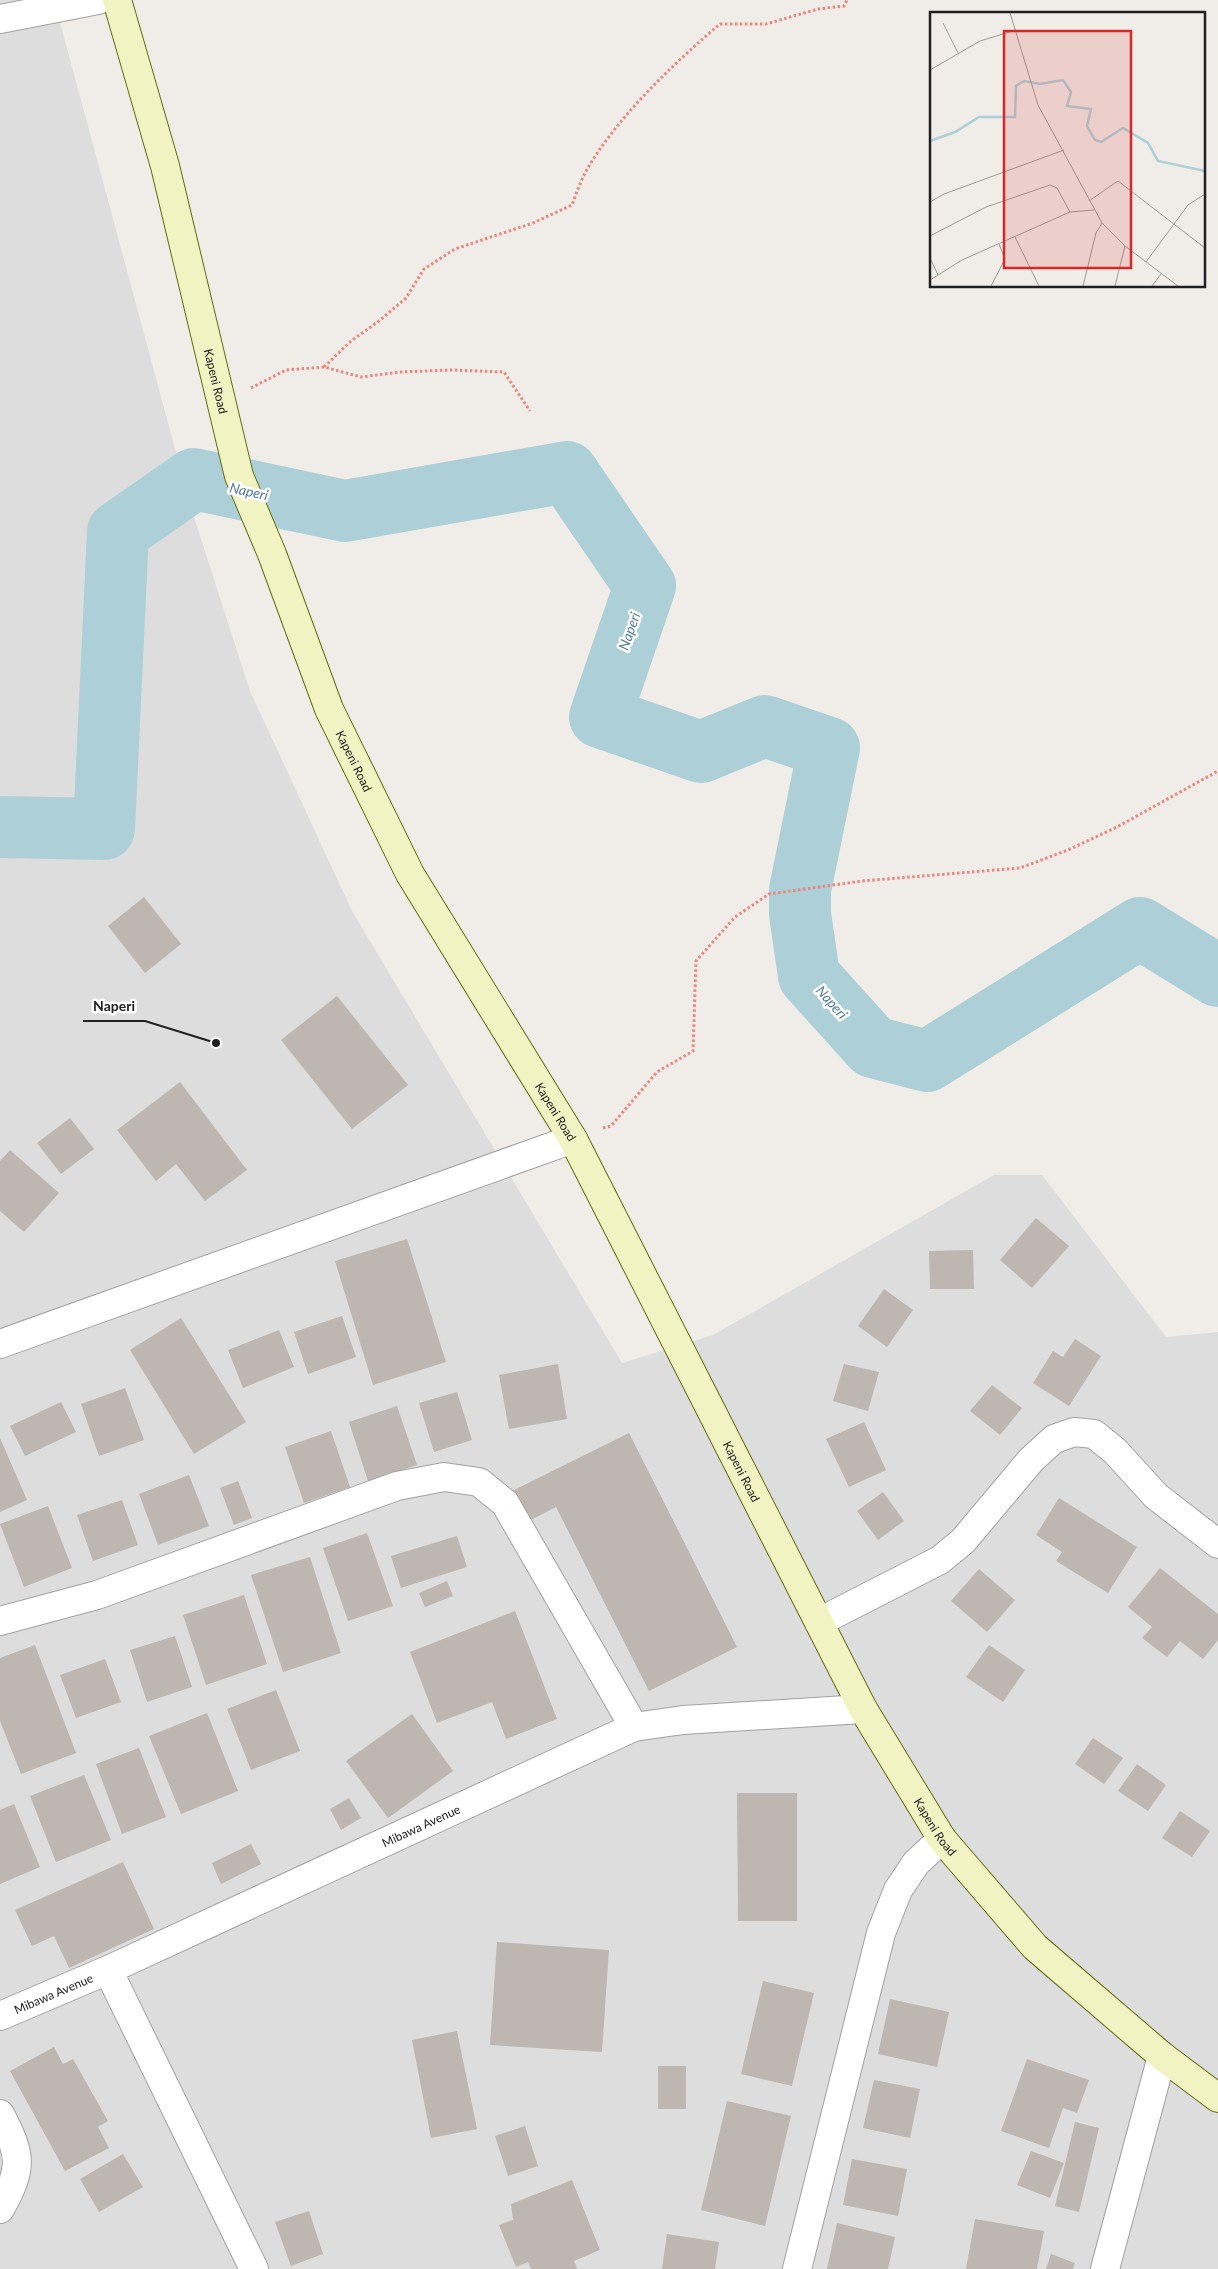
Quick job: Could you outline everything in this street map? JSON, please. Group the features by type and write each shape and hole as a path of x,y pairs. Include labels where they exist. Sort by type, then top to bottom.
{"main road":[{"name":"Kapeni Road","path":"117,0 165,166 239,476 272,554 329,709 410,874 573,1139 863,1709 942,1839 1035,1947 1162,2056 1218,2098"}],"street":[{"path":"0,20 98,0"},
{"path":"0,1344 573,1139"},
{"path":"819,1622 940,1560 963,1541 1031,1460 1054,1439 1074,1432 1094,1434 1115,1451 1156,1496 1218,1544"},
{"path":"0,1621 97,1595 397,1486 444,1476 479,1482 505,1503 634,1727"},
{"name":"Mibawa Avenue","path":"0,2016 108,1970 634,1727 683,1720 863,1709"},
{"path":"797,2269 881,1933 898,1890 916,1863 942,1839"},
{"path":"108,1970 254,2269"},
{"path":"1105,2269 1162,2056"},
{"path":"0,2114 18,2157 14,2184 0,2209"}],"path":[{"path":"324,368 351,341 406,298 424,269 454,249 533,223 572,205 585,174 603,145 675,63 720,24 766,24 818,9 844,6 847,0"},
{"path":"222,403 286,370 324,368 361,377 400,372 452,370 504,372 530,411"},
{"path":"573,1139 610,1126 657,1072 693,1051 696,961 735,917 769,894 862,881 1020,868 1068,850 1117,827 1218,771"}],"shaded area":[{"path":"0,0 54,0 191,508 250,691 352,911 622,1363 713,1335 994,1175 1042,1175 1166,1337 1218,1332 1218,2269 0,2269"}],"building":[{"path":"144,897 181,944 145,973 108,926"},
{"path":"337,996 408,1085 352,1129 281,1040"},
{"path":"180,1082 247,1170 205,1201 176,1164 156,1181 117,1130"},
{"path":"70,1118 94,1149 61,1174 37,1143"},
{"path":"10,1150 59,1193 24,1232 0,1211 0,1161"},
{"path":"1036,1218 1069,1246 1032,1288 1000,1260"},
{"path":"407,1239 446,1362 373,1385 335,1261"},
{"path":"973,1250 974,1289 930,1289 929,1251"},
{"path":"884,1289 913,1310 887,1347 858,1326"},
{"path":"342,1316 356,1357 308,1374 294,1332"},
{"path":"181,1318 246,1422 194,1454 130,1350"},
{"path":"279,1330 294,1367 243,1388 228,1350"},
{"path":"1075,1339 1101,1356 1069,1406 1033,1383 1053,1351 1063,1357"},
{"path":"558,1364 567,1419 509,1429 499,1375"},
{"path":"844,1364 879,1372 868,1411 833,1401"},
{"path":"992,1385 1022,1408 1000,1435 970,1411"},
{"path":"125,1388 144,1440 99,1456 81,1404"},
{"path":"457,1392 472,1440 434,1452 419,1403"},
{"path":"61,1402 76,1432 25,1456 10,1426"},
{"path":"397,1406 417,1465 368,1481 349,1422"},
{"path":"864,1422 886,1470 849,1487 826,1439"},
{"path":"331,1431 350,1487 304,1503 285,1447"},
{"path":"629,1433 737,1647 649,1691 556,1507 525,1523 510,1492"},
{"path":"0,1438 27,1500 0,1512"},
{"path":"189,1475 209,1526 158,1545 139,1494"},
{"path":"238,1481 252,1518 234,1525 220,1488"},
{"path":"883,1492 904,1521 878,1540 857,1511"},
{"path":"1059,1498 1137,1547 1108,1593 1056,1561 1062,1552 1036,1535"},
{"path":"122,1500 138,1545 93,1561 77,1515"},
{"path":"48,1506 72,1568 24,1587 0,1524"},
{"path":"367,1533 393,1606 348,1621 323,1548"},
{"path":"457,1536 467,1567 401,1588 391,1556"},
{"path":"310,1557 341,1653 283,1672 251,1575"},
{"path":"1160,1568 1218,1614 1218,1640 1203,1659 1180,1641 1167,1657 1142,1638 1152,1627 1128,1607"},
{"path":"979,1569 1015,1600 987,1632 951,1601"},
{"path":"447,1581 453,1596 425,1607 419,1593"},
{"path":"244,1595 267,1664 206,1685 183,1615"},
{"path":"515,1611 557,1719 506,1739 492,1702 437,1723 410,1652"},
{"path":"175,1636 192,1687 147,1702 130,1650"},
{"path":"35,1645 76,1753 21,1774 0,1721 0,1658"},
{"path":"989,1645 1025,1670 1003,1702 966,1677"},
{"path":"105,1659 121,1702 76,1718 60,1675"},
{"path":"276,1690 300,1751 251,1770 227,1709"},
{"path":"207,1713 238,1791 181,1814 149,1736"},
{"path":"412,1714 453,1771 388,1818 346,1761"},
{"path":"1093,1738 1123,1758 1104,1784 1075,1764"},
{"path":"139,1748 166,1817 122,1834 96,1764"},
{"path":"1137,1764 1166,1785 1148,1811 1118,1791"},
{"path":"84,1775 111,1840 56,1862 30,1796"},
{"path":"737,1793 797,1793 797,1921 738,1921"},
{"path":"349,1798 361,1818 341,1830 330,1809"},
{"path":"14,1804 40,1867 0,1884 0,1810"},
{"path":"1180,1811 1210,1831 1192,1857 1162,1838"},
{"path":"251,1844 261,1864 221,1884 212,1863"},
{"path":"123,1862 154,1929 69,1968 54,1936 32,1946 15,1910"},
{"path":"497,1942 609,1950 602,2052 490,2045"},
{"path":"763,1981 814,1993 792,2086 741,2074"},
{"path":"890,1999 949,2012 937,2067 878,2054"},
{"path":"457,2031 477,2129 431,2138 412,2040"},
{"path":"54,2047 63,2064 73,2059 108,2121 98,2127 109,2148 65,2171 10,2071"},
{"path":"1027,2059 1089,2080 1077,2113 1063,2108 1049,2148 1001,2131"},
{"path":"658,2066 686,2066 686,2109 658,2109"},
{"path":"874,2080 920,2089 910,2138 863,2128"},
{"path":"727,2101 791,2116 765,2226 701,2210"},
{"path":"1075,2122 1099,2128 1079,2212 1055,2206"},
{"path":"525,2126 538,2166 508,2176 495,2136"},
{"path":"1031,2151 1064,2163 1050,2198 1017,2185"},
{"path":"123,2154 143,2187 99,2212 80,2179"},
{"path":"852,2159 907,2169 898,2216 843,2205"},
{"path":"572,2180 600,2250 574,2261 577,2269 531,2269 528,2262 516,2267 499,2225 513,2220 511,2204"},
{"path":"309,2211 323,2254 291,2266 275,2222"},
{"path":"975,2219 1044,2231 1037,2269 966,2269"},
{"path":"837,2223 895,2237 888,2269 827,2269"},
{"path":"667,2234 719,2242 715,2269 662,2269"},
{"path":"1051,2254 1075,2263 1073,2269 1046,2269"}],"waterway":[{"name":"Naperi","path":"0,827 104,829 118,532 194,479 345,511 567,472 645,586 600,717 701,752 765,726 829,748 800,890 800,914 809,976 873,1047 927,1061 1140,928 1218,976"}],"place":[{"name":"Naperi","path":"216,1043"}]}
